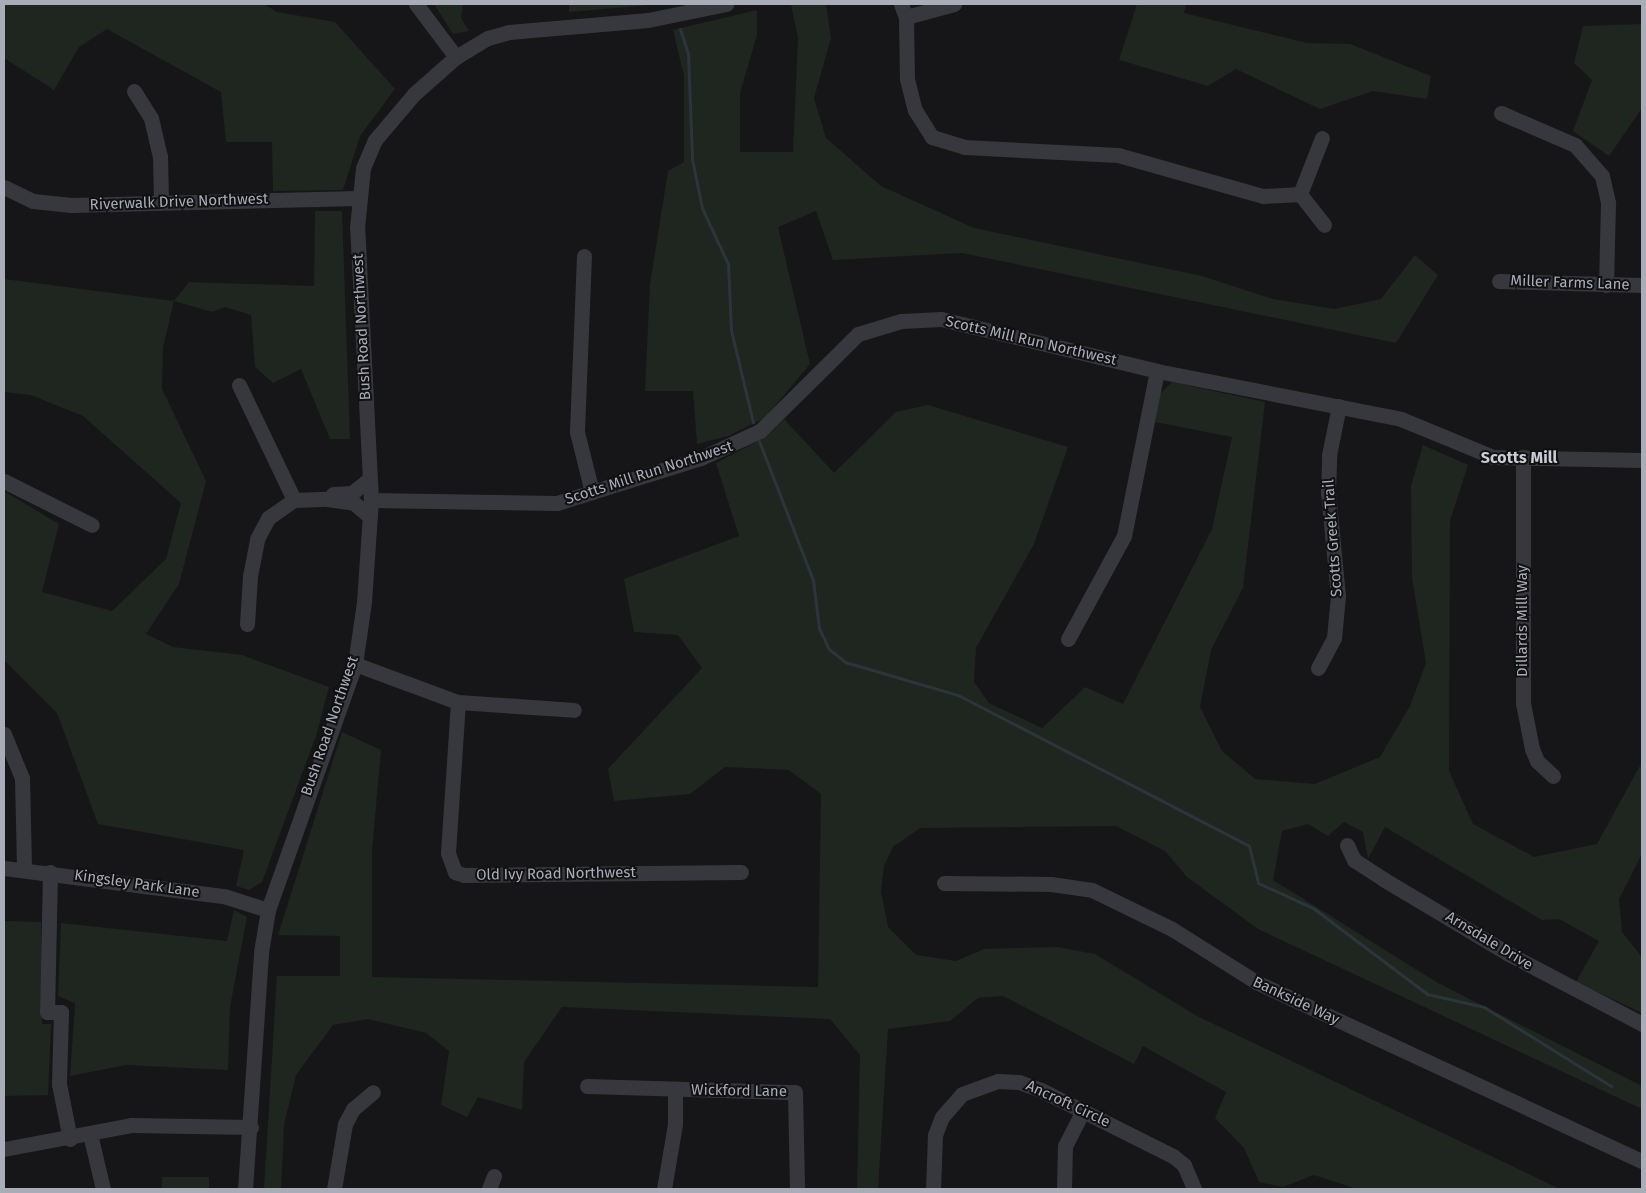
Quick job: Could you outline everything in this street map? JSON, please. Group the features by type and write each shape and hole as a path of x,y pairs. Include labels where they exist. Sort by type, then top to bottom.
{"street":[{"path":"416,4 456,57 509,32 648,20 726,4"},
{"path":"954,4 903,10 907,79 915,110 932,136 964,147 1118,155 1263,196 1300,194"},
{"name":"Bush Road Northwest","path":"245,1189 251,1127 261,952 268,910 355,664 371,500 358,198 375,140 414,94 456,57"},
{"path":"134,91 151,118 160,156 161,200"},
{"path":"1501,113 1575,145 1602,176 1608,202 1606,285"},
{"path":"1300,194 1322,138"},
{"name":"Riverwalk Drive Northwest","path":"4,187 33,201 71,205 161,200 358,198"},
{"path":"1300,194 1324,225"},
{"path":"584,256 577,432 592,492"},
{"name":"Miller Farms Lane","path":"1499,281 1642,285"},
{"name":"Scotts Mill Run Northwest","path":"371,500 557,503 592,492 742,442 760,432 858,334 901,321 941,319 1157,371 1401,419 1493,457 1642,460"},
{"path":"1068,639 1124,536 1157,371"},
{"path":"239,386 294,500"},
{"name":"Scotts Greek Trail","path":"1318,668 1334,638 1338,596 1328,483 1338,406"},
{"name":"Dillards Mill Way","path":"1522,457 1523,703 1537,762 1553,776"},
{"path":"327,499 335,493 352,493 369,479"},
{"path":"4,481 92,525"},
{"path":"247,624 258,539 268,518 294,500 327,499 354,503 370,517"},
{"path":"355,664 458,702 574,710"},
{"name":"Old Ivy Road Northwest","path":"458,702 448,853 455,872 464,875 740,872"},
{"path":"4,734 22,778 24,868"},
{"name":"Arnsdale Drive","path":"1347,845 1354,860 1383,879 1507,953 1642,1024"},
{"name":"Kingsley Park Lane","path":"4,868 24,868 224,896 268,910"},
{"path":"50,872 47,1012 61,1012 59,1084 70,1139"},
{"name":"Bankside Way","path":"944,883 1051,884 1092,890 1172,929 1249,978 1642,1161"},
{"name":"Ancroft Circle","path":"933,1189 935,1135 942,1117 962,1094 998,1081 1019,1082 1173,1156 1184,1165 1194,1189"},
{"name":"Wickford Lane","path":"587,1086 795,1092 797,1189"},
{"path":"664,1189 675,1124 674,1090"},
{"path":"334,1189 345,1124 353,1109 373,1092"},
{"path":"1064,1189 1065,1146 1082,1112"},
{"path":"4,1149 70,1139 131,1125 251,1127"},
{"path":"90,1134 102,1189"}],"shaded area":[{"path":"4,4 264,4 277,12 335,22 395,89 360,136 343,190 273,191 272,142 226,142 221,92 107,29 79,47 54,90 4,58"},
{"path":"434,4 463,4 461,18 469,31 453,34"},
{"path":"569,4 662,4 569,12"},
{"path":"791,4 826,4 831,38 814,98 826,138 881,186 974,228 1202,276 1273,299 1334,309 1381,299 1415,255 1438,275 1396,343 962,253 833,260 816,211 778,227 810,364 765,418 728,436 697,444 693,391 645,391 650,284 668,171 684,162 684,76 673,30 757,10 757,35 740,93 740,152 793,152 798,38"},
{"path":"1137,4 1186,4 1184,13 1307,43 1350,44 1431,76 1427,99 1373,91 1320,109 1236,69 1208,86 1119,60"},
{"path":"1642,24 1642,108 1609,156 1573,131 1592,80 1574,63 1583,26"},
{"path":"315,211 342,211 350,439 330,439 301,369 273,383 255,367 251,315 225,307 212,312 174,301 189,282 314,286"},
{"path":"4,279 174,301 163,347 162,389 206,481 179,584 146,634 173,647 242,655 329,687 316,736 262,882 249,890 236,886 244,850 98,824 57,713 4,660 4,491 59,524 42,592 112,611 166,559 181,503 83,416 31,395 4,392"},
{"path":"1172,382 1265,402 1243,588 1211,650 1200,707 1222,751 1255,779 1315,784 1380,757 1410,706 1426,663 1412,578 1411,486 1423,445 1468,465 1450,521 1449,771 1473,824 1534,857 1597,844 1642,762 1642,854 1619,899 1622,932 1642,957 1642,1013 1576,982 1599,941 1559,919 1542,920 1385,827 1368,859 1363,832 1344,822 1328,836 1308,824 1282,831 1273,880 1438,983 1642,1086 1642,1109 1258,929 1187,877 1165,851 1116,826 920,828 893,847 884,866 881,892 888,927 916,955 956,961 984,949 1057,947 1095,954 1197,1016 1560,1189 1357,1189 1314,1175 1283,1187 1259,1182 1244,1148 1215,1118 1226,1092 1143,1046 1134,1064 1003,996 978,998 950,1021 888,1029 878,1189 857,1189 860,1055 830,1019 562,1007 524,1062 522,1110 478,1097 467,1117 441,1105 449,1051 426,1033 368,1019 333,1025 296,1075 284,1125 281,1189 264,1189 277,976 340,976 340,936 278,935 342,732 381,750 372,851 372,977 818,987 821,794 789,770 725,767 690,794 614,801 608,769 702,668 678,635 634,632 624,579 739,536 716,463 766,437 784,419 834,473 896,412 928,405 1068,447 1034,544 976,648 974,682 989,703 1042,728 1085,687 1123,704 1212,529 1232,437 1155,422 1160,394"},
{"path":"234,910 247,917 230,1007 228,1070 126,1065 70,1076 75,1003 58,996 61,923 227,941"},
{"path":"4,921 41,922 42,1024 51,1024 48,1095 4,1096"},
{"path":"162,1177 209,1177 209,1189 162,1189"}],"waterway":[{"path":"680,29 688,53 692,159 702,208 728,264 731,330 753,422"},
{"path":"759,441 813,580 819,628 829,649 845,662 958,695 1249,846 1258,883 1313,908 1427,994 1484,1007 1611,1086"}],"district":[{"name":"Scotts Mill","path":"1519,458"}]}
